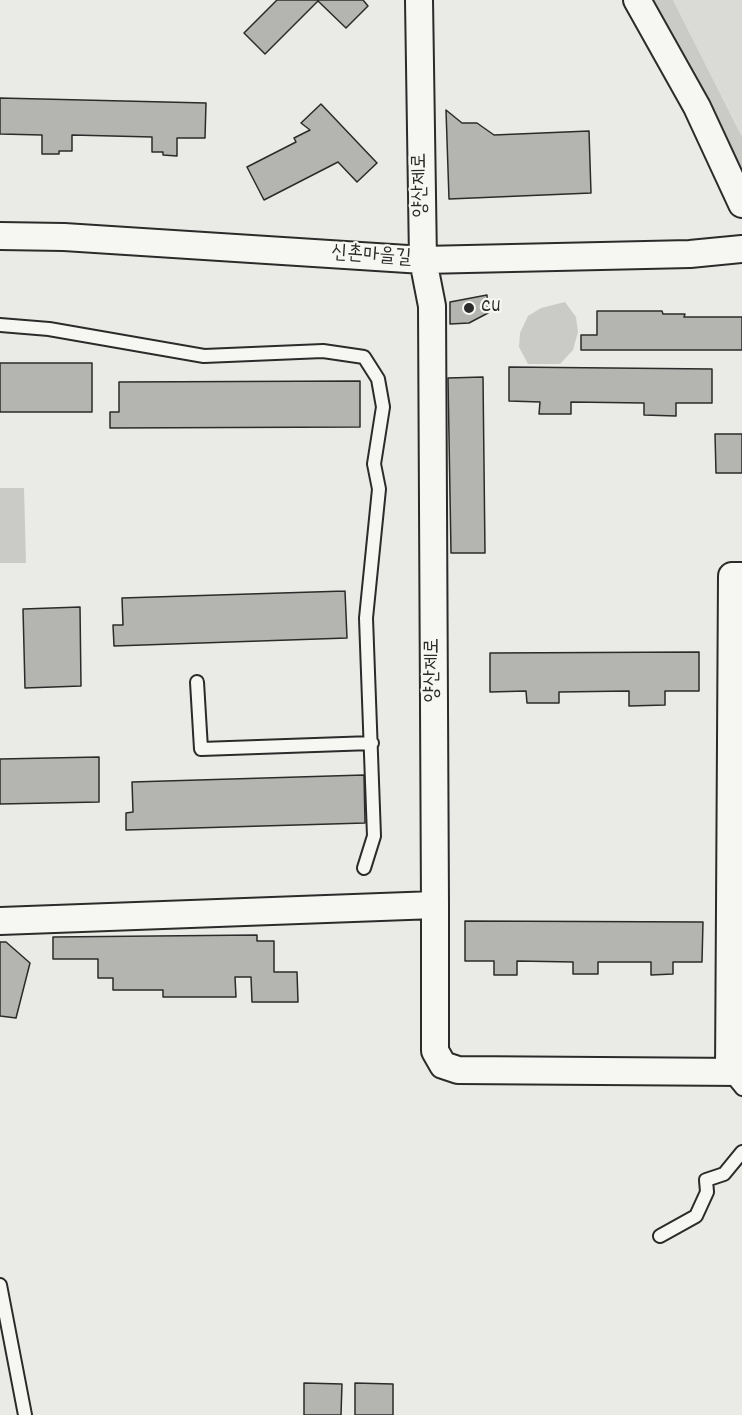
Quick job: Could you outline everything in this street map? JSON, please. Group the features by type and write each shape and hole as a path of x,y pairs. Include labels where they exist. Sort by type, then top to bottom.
{"street":[{"name":"양산제로","path":"419,0 423,260 432,306 435,1051 443,1065 458,1070 738,1078"},
{"path":"637,0 697,107 742,204"},
{"name":"신촌마을길","path":"0,236 64,237 423,260 690,254 742,249"},
{"path":"738,1078 732,576 742,576"},
{"path":"0,921 435,904"}],"lane":[{"path":"0,325 49,329 204,356 322,351 363,357 378,378 383,407 374,464 378,489 366,618 374,836 364,868"},
{"path":"197,682 201,749 372,743"},
{"path":"660,1236 696,1216 706,1192 706,1180 724,1174 742,1152"},
{"path":"0,1285 25,1415"}],"shaded area":[{"path":"646,0 673,0 742,137 742,189"},
{"path":"673,0 742,0 742,137 732,117"},
{"path":"565,302 576,317 578,332 573,350 560,364 528,364 519,347 520,333 528,316 541,308"},
{"path":"0,488 24,488 26,563 0,563"}],"building":[{"path":"277,0 363,0 368,6 346,28 318,1 265,54 244,33"},
{"path":"0,98 206,103 205,138 177,138 177,156 152,152 152,137 72,135 72,151 42,154 42,135 0,134"},
{"path":"321,104 377,163 357,182 338,162 264,200 247,167 296,142 294,138 310,130 301,123"},
{"path":"446,110 462,123 477,123 494,135 589,131 591,193 449,199"},
{"name":"CU","path":"487,295 488,313 469,323 450,324 450,302"},
{"path":"597,311 662,311 663,314 685,314 684,317 742,317 742,350 581,350 581,335 597,335"},
{"path":"0,363 92,363 92,412 0,412"},
{"path":"509,367 712,369 712,403 676,403 676,416 644,415 644,403 571,402 571,414 539,414 540,402 509,401"},
{"path":"483,377 485,553 451,553 448,378"},
{"path":"360,381 360,427 110,428 110,412 119,412 119,382"},
{"path":"715,434 742,434 742,473 716,473"},
{"path":"345,591 347,638 114,646 113,625 123,625 122,598"},
{"path":"80,607 81,686 25,688 23,609"},
{"path":"699,652 699,691 665,691 665,705 629,706 629,691 559,692 559,703 527,703 526,691 490,692 490,653"},
{"path":"99,757 99,802 0,804 0,759"},
{"path":"364,775 365,823 126,830 126,813 133,812 132,782"},
{"path":"465,921 703,922 702,962 673,962 673,974 651,975 651,962 598,962 598,974 573,974 573,962 517,961 517,975 494,975 494,961 465,961"},
{"path":"257,935 257,941 274,941 274,972 297,972 298,1002 252,1002 251,977 235,977 236,997 163,997 163,990 113,990 113,978 98,978 98,959 53,959 53,937"},
{"path":"0,942 6,942 30,963 16,1018 0,1016"},
{"path":"304,1383 342,1384 341,1415 304,1415"},
{"path":"355,1383 393,1384 393,1415 355,1415"}],"place":[{"name":"CU","path":"469,308"}]}
